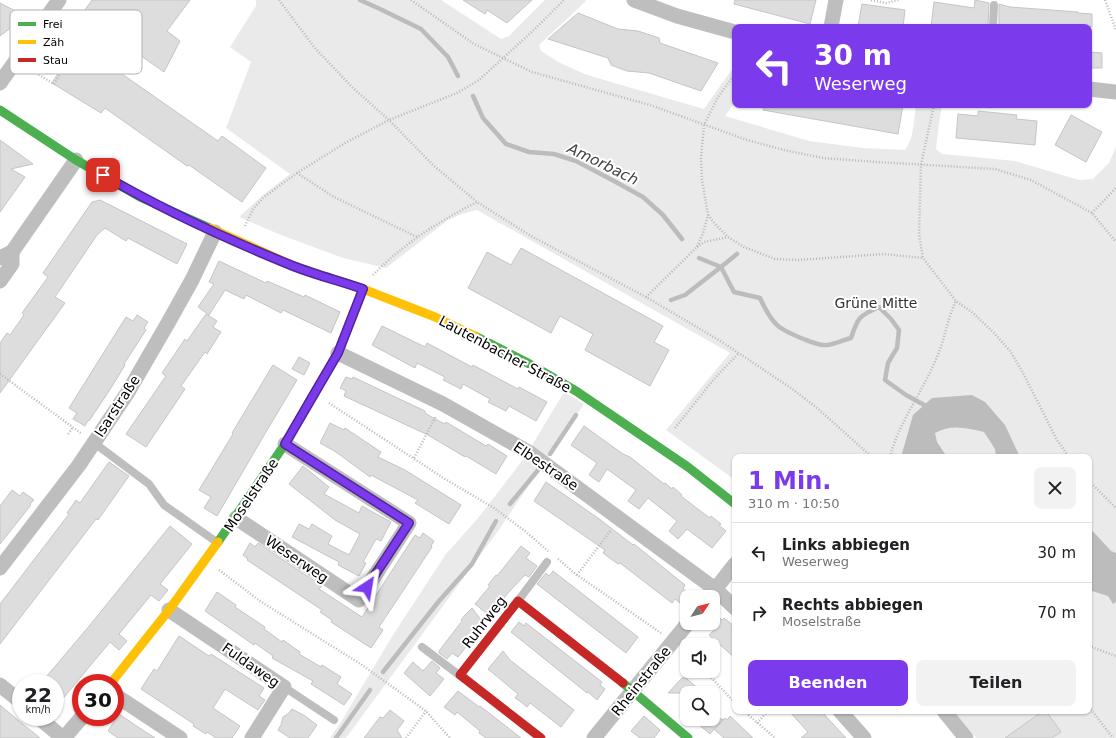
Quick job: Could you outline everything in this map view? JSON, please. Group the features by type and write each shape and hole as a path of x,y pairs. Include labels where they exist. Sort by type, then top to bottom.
{"street":[{"path":"52,10 59,0"},
{"path":"636,0 678,16 732,31"},
{"path":"832,24 836,0"},
{"path":"0,83 10,69"},
{"path":"1092,89 1116,92"},
{"name":"Lautenbacher Straße","path":"0,110 76,160 142,198 215,232 294,266 363,289 453,325 526,362 576,391 688,467 732,502"},
{"path":"0,281 12,264 6,255 76,160"},
{"name":"Isarstraße","path":"0,568 50,505 128,392 192,280 215,232"},
{"name":"Moselstraße","path":"118,674 169,610 206,560 285,444 315,395 338,353 363,289"},
{"name":"Elbestraße","path":"338,353 443,404 530,452 620,518 708,590"},
{"name":"Weserweg","path":"236,518 359,600 409,523 285,444"},
{"path":"714,590 732,568"},
{"name":"Elbestraße","path":"720,598 732,606"},
{"name":"Ruhrweg","path":"460,675 518,601 633,690 688,738"},
{"name":"Fuldaweg","path":"169,610 284,687 252,738"},
{"name":"Rheinstraße","path":"594,738 682,630"},
{"path":"460,675 541,738"},
{"path":"0,685 12,695"},
{"path":"124,701 180,738"},
{"path":"843,714 864,738"},
{"path":"946,714 966,738"},
{"path":"49,726 64,738 74,726"}],"lane":[{"path":"993,24 994,5"},
{"path":"93,442 149,484 164,505 218,543"},
{"path":"518,601 547,562"},
{"path":"422,647 460,675"},
{"path":"284,687 334,720"}],"path":[{"path":"279,0 314,47 352,87 389,120 433,165 477,202 531,236 646,297 738,353 791,388 817,408 869,454"},
{"path":"411,0 474,44 532,72 650,105 747,140 784,150 823,158 995,169 1031,180 1092,213 1116,242"},
{"path":"238,241 249,216 264,197 297,173 389,120 457,93 479,80 564,0"},
{"path":"872,0 886,3 899,0"},
{"path":"1105,0 1116,30"},
{"path":"38,74 54,84 60,74"},
{"path":"697,247 708,215 702,180 701,158 704,125 718,97 732,78"},
{"path":"933,108 921,165 919,234 923,258 956,301 973,313 1010,351 1022,371 1057,440 1067,454"},
{"path":"297,173 334,197 417,238"},
{"path":"1092,213 1116,188"},
{"path":"363,289 378,269 417,238 436,224 477,202"},
{"path":"708,215 728,236 744,247 774,259 798,260 884,254 923,258"},
{"path":"646,297 697,247 704,242 728,236"},
{"path":"891,454 896,439 937,358 950,312 956,301"},
{"path":"675,428 694,402 738,353"},
{"path":"0,374 93,442"},
{"path":"315,395 355,419 445,479 494,508 525,531 577,575 648,623 672,642"},
{"path":"414,458 443,404"},
{"path":"68,434 73,427"},
{"path":"1092,485 1116,508"},
{"path":"577,575 620,518"},
{"path":"206,560 260,601 362,665 426,711 450,738"},
{"path":"1092,647 1116,656"},
{"path":"712,678 732,700"},
{"path":"406,738 426,711"},
{"path":"1092,711 1114,738"},
{"path":"747,714 775,738"},
{"path":"757,723 765,714"}],"green space":[{"name":"Grüne Mitte","path":"256,0 441,0 501,39 509,36 545,0 585,0 586,1 539,45 541,51 560,63 587,75 704,109 732,69 732,106 725,116 809,141 863,148 905,150 912,134 916,108 942,108 936,149 942,154 1015,161 1079,180 1093,179 1109,163 1116,147 1116,738 976,738 956,714 1092,714 1092,454 732,454 732,478 666,430 730,353 477,210 448,220 386,268 343,258 281,235 239,217 263,195 290,174 226,128 251,62 230,47 256,6"},
{"path":"564,392 584,404 498,531 346,738 330,738 393,635 446,554 479,517 525,457"}],"shaded area":[{"path":"972,395 985,402 1005,425 1019,454 996,454 995,449 984,432 971,429 947,428 935,433 937,442 945,454 902,454 913,415 932,398"},
{"path":"1092,530 1111,551 1116,553 1116,602 1113,604 1108,596 1092,591"}],"building":[{"path":"92,0 190,0 167,31 180,41 164,72 142,57 142,10 85,10"},
{"path":"463,0 532,0 507,23 487,10 485,14"},
{"path":"735,0 816,0 810,24 734,4"},
{"path":"975,0 989,3 988,24 931,24 934,2 974,8"},
{"path":"0,3 13,10 10,10 10,28 0,36"},
{"path":"862,4 905,10 903,24 859,24"},
{"path":"999,4 1010,7 1092,14 1092,24 999,24"},
{"path":"578,13 618,29 638,31 659,38 660,43 718,63 701,91 649,73 627,71 611,65 608,58 548,39"},
{"path":"1092,52 1102,53 1102,68 1092,68"},
{"path":"58,74 122,74 218,141 222,136 266,168 242,202 189,165 187,166 105,108 101,113 52,83"},
{"path":"763,108 902,108 898,134 763,110"},
{"path":"978,111 1017,115 1016,119 1037,121 1035,145 956,138 958,114 978,116"},
{"path":"1071,115 1102,132 1086,162 1055,145"},
{"path":"0,140 33,164 11,169 25,177 0,212"},
{"path":"100,200 187,244 177,264 128,238 126,241 105,228 97,235 55,297 65,303 0,393 0,343 7,333 10,335 24,315 22,313 48,277 43,273 92,202"},
{"path":"521,248 663,326 654,342 669,350 650,386 585,350 593,334 560,316 551,333 468,288 487,252 511,265"},
{"path":"219,261 266,283 267,281 304,297 305,295 340,312 331,333 283,310 281,313 246,295 244,299 225,290 209,315 198,307 214,284 209,282"},
{"path":"206,314 217,321 213,327 221,332 207,354 205,352 181,386 185,389 146,447 126,434 166,376 162,373 185,339 187,341"},
{"path":"137,315 148,322 144,328 146,330 124,364 125,365 111,388 85,426 73,419 77,413 69,408 126,317 133,321"},
{"path":"382,326 425,347 427,343 472,367 473,365 518,389 519,387 547,402 536,421 509,406 506,411 488,402 490,399 463,384 461,389 443,380 445,377 417,363 415,368 372,345"},
{"path":"299,357 310,363 304,375 292,369"},
{"path":"273,365 297,380 217,516 204,508 211,497 199,490"},
{"path":"346,377 352,379 353,377 425,411 425,413 435,419 445,424 446,422 486,446 488,444 507,456 496,474 428,435 344,396 346,391 340,388"},
{"path":"330,423 344,430 345,428 381,452 378,457 405,470 461,505 449,524 415,503 418,500 371,475 370,477 336,452 320,443"},
{"path":"584,426 623,454 630,457 664,484 665,483 672,489 673,487 682,495 681,496 703,513 710,518 711,516 721,524 719,525 726,531 712,548 687,529 678,539 669,531 677,521 648,498 639,509 628,501 636,490 607,469 599,482 589,475 597,463 571,445"},
{"path":"109,462 129,476 98,520 96,519 0,644 0,604 69,514 67,513 76,500 80,503"},
{"path":"303,466 329,487 324,494 359,513 362,506 391,522 381,541 376,539 363,562 366,563 359,576 338,565 339,562 292,537 299,524 309,529 312,524 332,536 328,544 349,555 360,534 335,520 289,484"},
{"path":"546,482 598,518 633,545 634,544 685,585 683,589 684,590 680,590 680,603 675,599 672,603 620,563 618,564 603,553 605,550 534,501"},
{"path":"12,490 20,496 23,492 34,500 0,544 0,506"},
{"path":"170,526 192,544 160,584 168,590 159,601 151,595 119,634 127,641 119,650 110,642 83,674 72,674 72,688 64,697 64,674 49,674"},
{"path":"423,533 434,541 431,546 432,547 379,627 383,630 371,648 331,622 332,620 320,612 322,610 247,560 248,559 243,555 250,543 255,547 258,543 322,586 319,589 362,617 415,535 420,538"},
{"path":"521,546 530,553 526,558 537,566 529,577 525,575 508,593 490,616 475,604 490,586 488,585"},
{"path":"553,571 638,637 626,653 537,584 546,573 549,576"},
{"path":"217,592 236,605 235,607 265,627 264,629 282,642 283,640 300,652 299,654 321,667 322,665 341,677 337,684 352,694 344,705 311,684 313,681 272,658 273,656 255,643 254,645 205,611"},
{"path":"472,608 484,624 458,657 452,653 447,659 439,653 439,651 462,621 461,620"},
{"path":"720,618 722,620 724,618 732,625 732,655 720,645 720,638 712,638 709,635 714,630 720,630"},
{"path":"519,622 524,626 526,623 602,682 600,685 605,689 597,700 511,632"},
{"path":"179,636 209,656 211,654 264,688 259,696 265,700 258,710 225,689 213,708 240,726 232,738 216,738 207,732 206,734 193,726 194,724 141,689 154,669 157,671"},
{"path":"503,651 510,660 574,710 561,727 530,703 527,707 515,698 518,694 488,669"},
{"path":"432,661 440,668 436,673 444,679 430,696 404,673 413,662 423,671"},
{"path":"682,678 686,678 695,686 680,686 680,693 668,693"},
{"path":"458,691 521,738 486,738 479,733 480,731 457,712 455,715 444,707"},
{"path":"0,705 12,715 12,726 25,726 40,738 0,738"},
{"path":"292,709 317,725 308,738 290,738 278,730 283,717"},
{"path":"390,710 404,721 397,730 402,738 364,738 380,717 383,718"},
{"path":"792,714 824,714 846,738 801,738 808,732"},
{"path":"1039,714 1048,714 1061,732 1052,738 1005,738"},
{"path":"644,716 660,730 654,738 640,738 631,731"},
{"path":"730,716 753,738 724,738 714,729 717,726 720,726 720,723 725,718 727,720"},
{"path":"124,717 155,738 118,738 108,731 111,726 124,726"},
{"path":"700,726 717,726 710,734"}],"waterway":[{"name":"Amorbach","path":"360,0 421,29 448,57 458,76"},
{"name":"Amorbach","path":"473,96 483,118 506,144 529,152 554,154 576,161 614,181 643,197 663,215 682,239"},
{"path":"671,300 685,295 737,254"},
{"name":"Amorbach","path":"699,258 721,267 734,292 760,298 769,315 777,325 789,333 816,344 833,344 851,338 860,318 879,307 899,330 897,348 888,363 885,380 906,395 928,407"},
{"path":"550,454 576,415"},
{"path":"510,504 539,469"},
{"path":"383,672 439,601 472,564 496,521"},
{"path":"336,738 370,690"}],"traffic: fast":[{"path":"0,110 76,160 142,198 210,228"},
{"path":"475,336 526,362 576,391 688,467 732,502"},
{"path":"218,542 285,444 309,402"},
{"path":"623,683 688,738"}],"traffic: slow":[{"path":"210,228 294,266 363,289 435,317 475,336"},
{"path":"118,674 169,610 218,542"}],"traffic: jam":[{"path":"309,402 338,353 363,289"},
{"path":"541,738 460,675 518,601 623,683"}],"route":[{"path":"103,175 142,198 230,238 294,266 363,289 338,353 315,395 285,444 409,523 367,587"}]}
